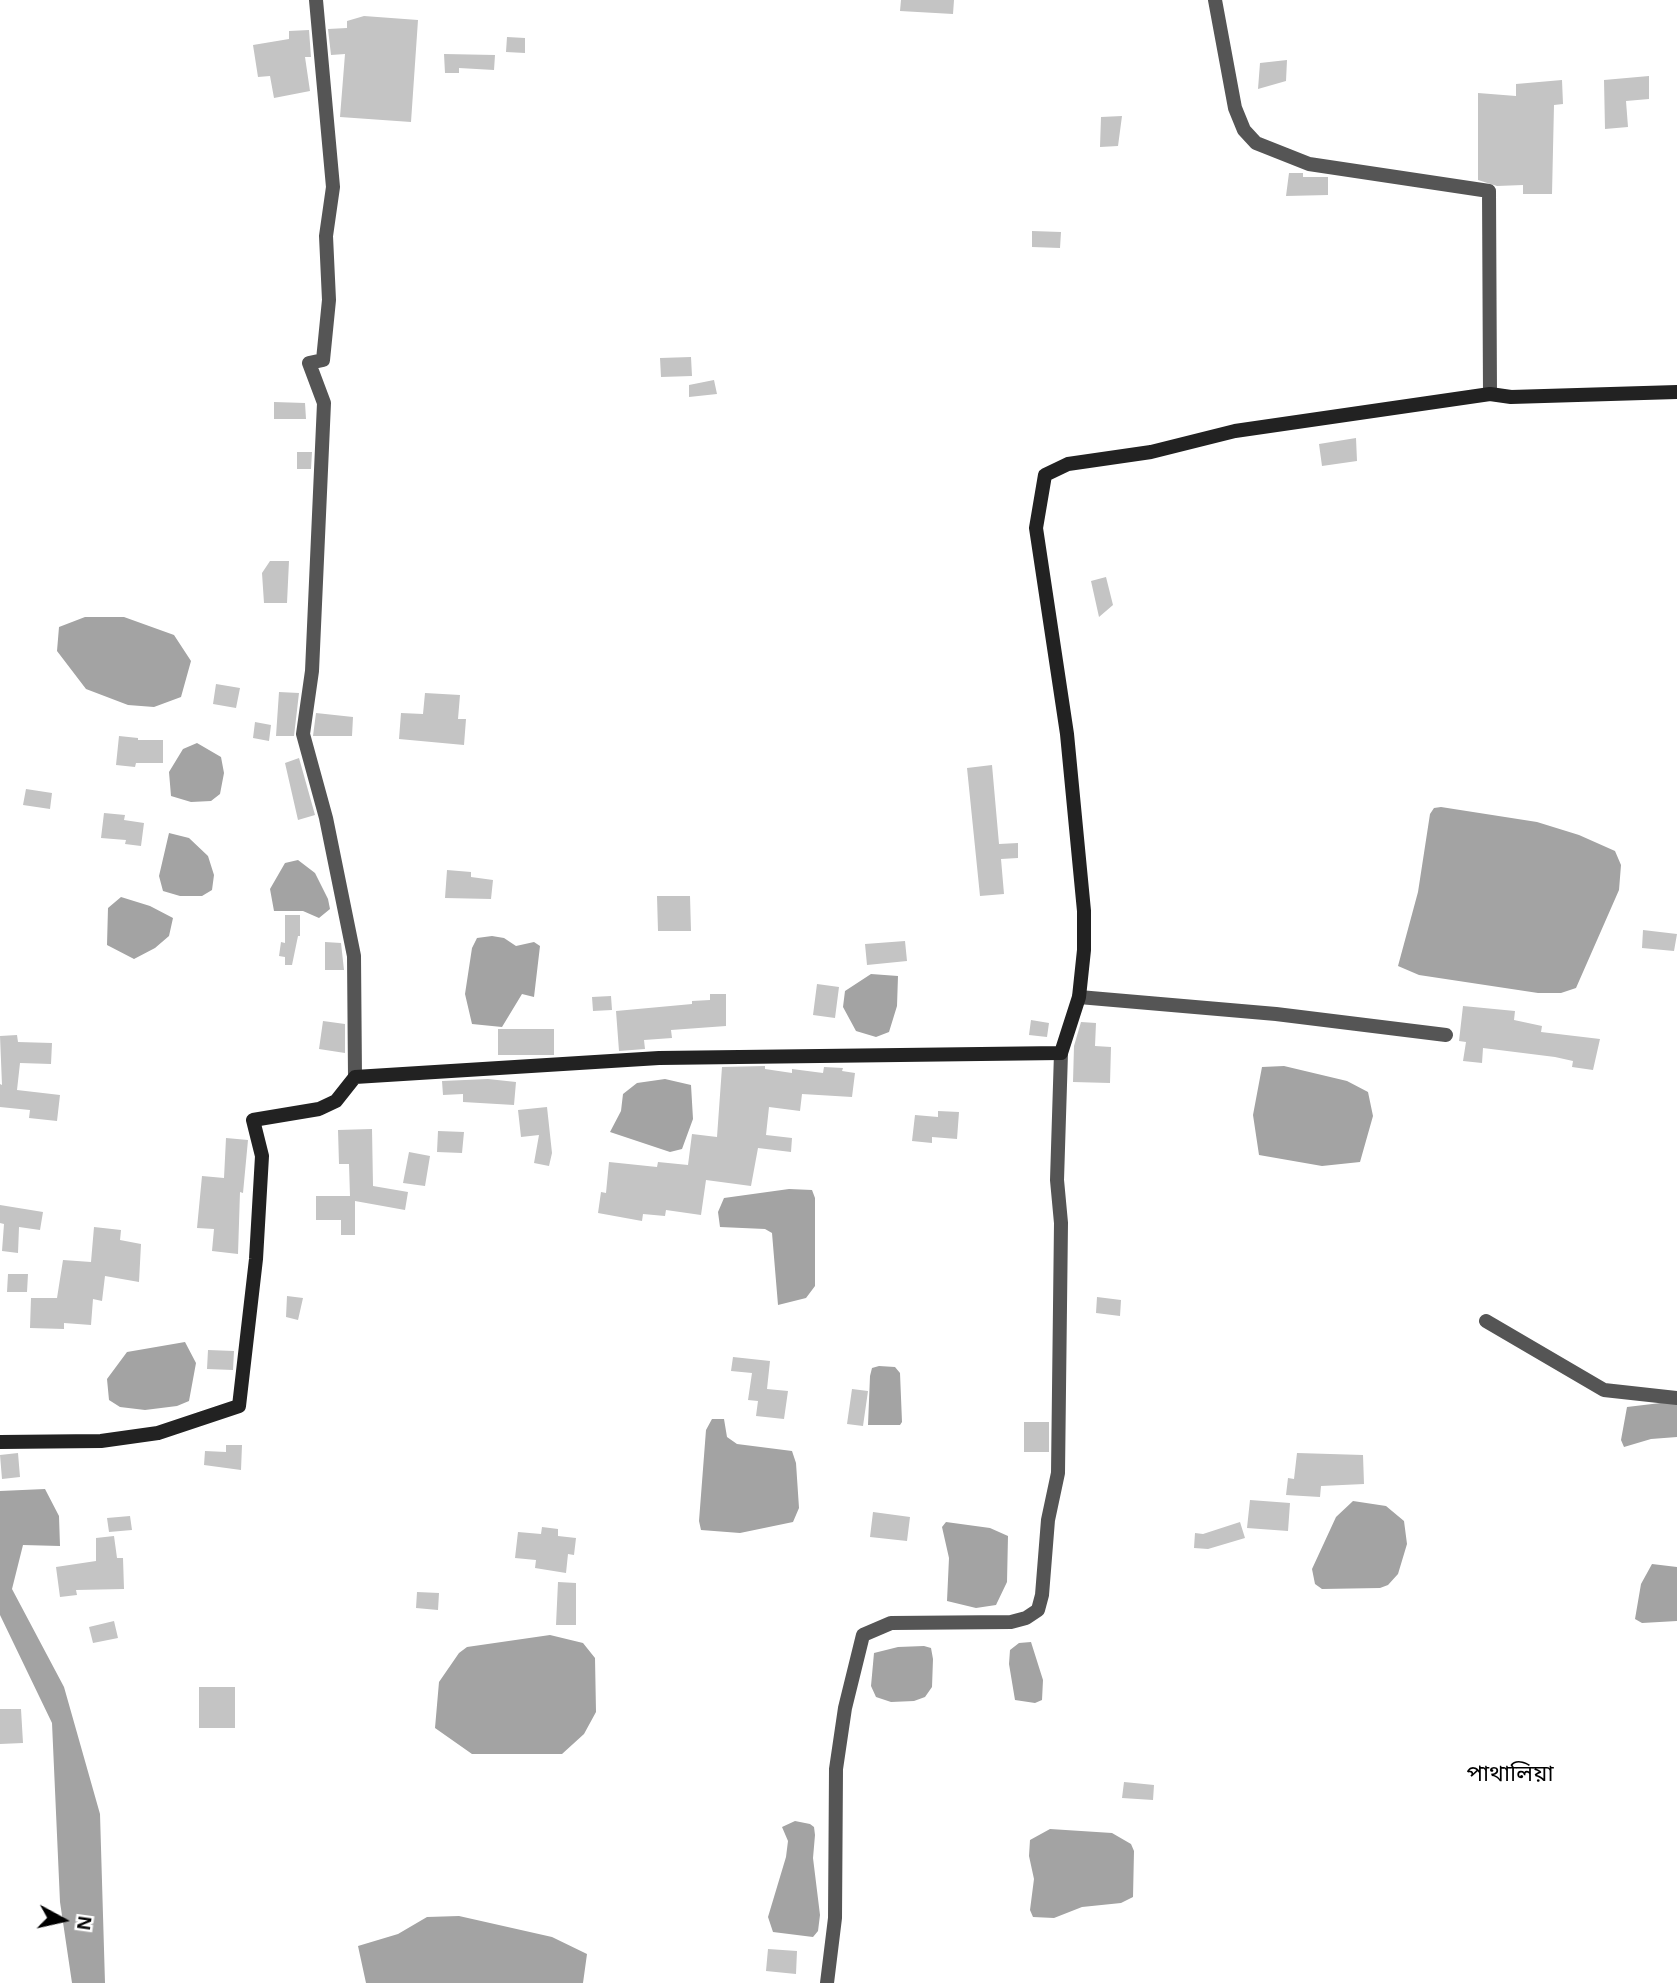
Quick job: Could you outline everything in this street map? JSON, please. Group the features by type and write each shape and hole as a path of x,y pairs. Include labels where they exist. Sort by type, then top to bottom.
{"street":[{"path":"0,1442 101,1441 146,1435 239,1406 256,1259 261,1156 253,1120 318,1109 336,1101 355,1077 355,956 327,818 303,734 313,671 324,403 309,363 323,360 329,300 326,236 333,187 316,0"},
{"path":"1215,0 1235,108 1244,130 1256,144 1309,164 1489,191 1490,394"},
{"path":"827,1983 835,1918 836,1769 845,1708 863,1635 891,1623 1011,1622 1026,1618 1038,1609 1042,1595 1048,1520 1058,1473 1061,1223 1057,1180 1061,1053 1079,998 1084,950 1083,897 1067,734 1035,528 1045,475 1068,464 1152,452 1235,431 1490,394 1511,397 1677,392"},
{"path":"1079,998 1276,1014 1446,1035"},
{"path":"355,1077 659,1058 1061,1053"},
{"path":"1486,1321 1604,1390 1677,1398"}],"shaded area":[{"path":"85,617 124,617 174,635 191,661 181,697 154,707 128,705 86,689 57,651 59,627"},
{"path":"197,743 221,757 224,773 220,794 211,801 191,802 171,796 169,772 183,749"},
{"path":"1434,808 1537,822 1579,835 1615,851 1621,865 1619,890 1576,988 1561,993 1538,993 1419,975 1398,966 1418,892 1430,814"},
{"path":"169,833 189,838 208,856 214,875 212,890 202,896 180,896 163,891 159,876"},
{"path":"298,860 315,873 328,899 330,909 319,918 303,911 274,911 270,889 285,863"},
{"path":"121,897 150,906 173,918 169,936 155,948 134,959 107,945 108,908"},
{"path":"477,938 504,938 516,946 534,942 540,946 534,997 522,994 502,1027 472,1024 465,994 472,948"},
{"path":"871,974 898,976 897,1006 889,1032 876,1037 856,1031 843,1007 845,991"},
{"path":"1284,1066 1347,1081 1368,1092 1373,1116 1360,1162 1322,1166 1259,1155 1253,1115 1262,1067"},
{"path":"665,1079 691,1085 693,1119 682,1149 670,1152 610,1132 621,1111 623,1094 637,1083"},
{"path":"789,1189 812,1190 815,1198 815,1286 806,1298 778,1305 772,1233 765,1229 720,1227 718,1212 724,1198"},
{"path":"185,1342 196,1363 189,1401 177,1406 145,1410 120,1407 109,1400 107,1379 127,1352"},
{"path":"895,1367 900,1373 900,1425 868,1425 870,1376 872,1368"},
{"path":"1677,1403 1677,1437 1651,1439 1624,1447 1621,1440 1627,1407"},
{"path":"712,1419 724,1419 727,1437 737,1444 792,1451 796,1463 799,1508 793,1522 740,1533 701,1530 699,1521 706,1430"},
{"path":"45,1489 59,1516 60,1546 23,1545 12,1589 64,1687 100,1814 105,1983 72,1983 60,1902 52,1723 0,1615 0,1491"},
{"path":"1353,1501 1386,1506 1404,1521 1407,1544 1398,1574 1388,1585 1380,1588 1322,1589 1315,1584 1312,1569 1336,1517"},
{"path":"946,1522 990,1528 1008,1536 1007,1582 996,1605 976,1608 947,1601 949,1558 942,1527"},
{"path":"1652,1564 1677,1567 1677,1621 1642,1623 1635,1619 1641,1584"},
{"path":"550,1635 583,1643 595,1658 596,1712 584,1734 562,1754 472,1754 435,1728 439,1682 459,1653 467,1647"},
{"path":"1031,1642 1043,1680 1042,1700 1035,1703 1015,1700 1009,1664 1010,1650 1019,1643"},
{"path":"898,1647 931,1648 933,1659 932,1687 925,1697 914,1701 891,1702 876,1697 871,1686 874,1653"},
{"path":"795,1821 814,1827 813,1858 820,1915 818,1931 813,1937 773,1932 768,1917 786,1857 788,1841 782,1827"},
{"path":"1050,1829 1112,1833 1131,1844 1134,1851 1133,1897 1121,1903 1082,1907 1054,1918 1033,1917 1030,1910 1034,1879 1029,1856 1030,1840"},
{"path":"459,1916 552,1937 587,1954 583,1983 366,1983 358,1946 398,1934 427,1917"}],"building":[{"path":"901,0 954,0 953,14 900,11"},
{"path":"364,16 418,20 411,122 340,117 345,54 331,55 328,29 347,28 347,21"},
{"path":"309,30 311,57 305,57 310,91 274,98 270,76 258,77 253,45 289,39 289,31"},
{"path":"507,37 525,38 525,53 506,52"},
{"path":"444,54 495,55 494,70 459,68 459,73 445,73"},
{"path":"1287,60 1286,81 1258,89 1260,63"},
{"path":"1649,76 1649,99 1626,101 1628,127 1605,129 1604,80"},
{"path":"1562,80 1563,104 1554,105 1552,194 1523,194 1523,185 1497,186 1478,180 1478,93 1516,96 1516,84"},
{"path":"1122,116 1118,146 1100,147 1101,117"},
{"path":"1289,173 1303,173 1303,177 1328,177 1328,195 1286,196"},
{"path":"1032,231 1061,232 1060,248 1032,247"},
{"path":"691,357 692,376 661,377 660,358"},
{"path":"714,380 717,394 689,397 689,385"},
{"path":"274,402 305,403 306,419 274,419"},
{"path":"1356,438 1357,461 1322,466 1319,444"},
{"path":"297,452 312,452 311,469 297,469"},
{"path":"270,561 289,561 287,603 264,603 262,573"},
{"path":"1106,577 1113,605 1099,617 1091,581"},
{"path":"216,684 240,688 236,708 213,704"},
{"path":"279,692 299,693 294,736 276,736"},
{"path":"425,693 460,695 458,719 466,719 464,745 399,739 401,713 423,714"},
{"path":"316,713 353,717 352,736 313,736"},
{"path":"255,722 271,725 269,741 253,738"},
{"path":"119,736 138,740 163,740 163,763 136,763 135,767 116,765"},
{"path":"299,758 315,815 298,820 285,763"},
{"path":"992,765 999,844 1018,843 1018,858 1001,859 1004,894 980,896 967,768"},
{"path":"26,789 52,793 50,809 23,805"},
{"path":"104,813 125,815 124,820 144,823 141,846 125,844 126,840 101,838"},
{"path":"447,870 471,872 471,877 493,880 491,899 445,898"},
{"path":"657,896 690,896 691,931 658,931"},
{"path":"285,915 300,915 300,936 292,965 285,965 285,957 279,956 281,942 285,943"},
{"path":"1643,930 1677,934 1674,951 1642,948"},
{"path":"905,941 907,961 867,965 865,944"},
{"path":"325,942 341,943 344,970 325,970"},
{"path":"817,984 839,987 835,1018 813,1015"},
{"path":"710,994 726,994 726,1026 671,1030 672,1038 644,1040 645,1049 619,1051 616,1011 692,1004 692,1001 710,1000"},
{"path":"611,996 612,1010 593,1011 592,997"},
{"path":"1463,1006 1515,1011 1514,1020 1542,1026 1541,1032 1600,1039 1593,1070 1572,1067 1573,1061 1555,1057 1483,1048 1482,1063 1463,1061 1466,1042 1459,1041"},
{"path":"1031,1020 1049,1023 1047,1037 1029,1035"},
{"path":"323,1021 345,1024 345,1053 319,1049"},
{"path":"1081,1022 1096,1023 1095,1046 1111,1047 1110,1083 1073,1082 1074,1046"},
{"path":"498,1029 554,1029 554,1055 498,1055"},
{"path":"17,1035 18,1042 52,1043 51,1064 20,1063 17,1090 60,1095 57,1121 29,1118 30,1110 0,1107 0,1036"},
{"path":"765,1066 765,1069 792,1073 792,1069 823,1073 824,1067 843,1068 842,1071 855,1073 852,1097 802,1094 800,1111 769,1107 766,1135 792,1138 791,1152 758,1148 751,1186 706,1180 701,1215 666,1210 665,1216 643,1214 642,1221 598,1213 601,1192 606,1193 609,1162 657,1167 658,1162 688,1165 692,1134 717,1137 722,1067"},
{"path":"488,1079 516,1082 514,1105 463,1102 463,1094 443,1095 442,1081"},
{"path":"547,1107 552,1153 549,1166 534,1163 539,1135 521,1137 518,1110"},
{"path":"938,1111 959,1112 957,1139 932,1137 932,1143 912,1141 915,1115 938,1117"},
{"path":"372,1129 373,1186 408,1192 405,1210 355,1201 355,1235 341,1235 341,1220 316,1220 316,1196 350,1196 349,1164 339,1164 338,1130"},
{"path":"438,1131 464,1132 462,1153 437,1152"},
{"path":"226,1138 248,1140 243,1193 240,1192 238,1254 212,1251 214,1229 197,1228 202,1176 224,1178"},
{"path":"409,1152 430,1156 425,1186 403,1183"},
{"path":"0,1205 43,1212 40,1230 19,1227 18,1253 2,1251 4,1224 0,1223"},
{"path":"94,1227 121,1230 120,1240 141,1244 139,1282 105,1276 102,1301 93,1299 91,1325 64,1323 64,1329 30,1328 31,1298 57,1298 63,1260 91,1262"},
{"path":"8,1274 28,1274 27,1292 7,1292"},
{"path":"287,1296 303,1298 298,1320 286,1317"},
{"path":"1097,1297 1121,1300 1120,1316 1096,1313"},
{"path":"208,1350 234,1351 233,1370 207,1369"},
{"path":"733,1357 770,1361 767,1389 788,1391 784,1419 756,1416 758,1401 748,1400 752,1373 731,1371"},
{"path":"852,1389 868,1391 863,1426 847,1424"},
{"path":"1024,1422 1049,1422 1049,1452 1024,1452"},
{"path":"226,1445 242,1445 241,1470 204,1465 205,1451 226,1452"},
{"path":"18,1453 20,1477 2,1479 0,1455"},
{"path":"1297,1453 1363,1455 1364,1484 1321,1486 1320,1497 1286,1495 1288,1478 1294,1479"},
{"path":"1250,1500 1290,1503 1288,1531 1247,1528"},
{"path":"873,1512 910,1517 907,1541 870,1537"},
{"path":"130,1516 132,1530 109,1532 107,1518"},
{"path":"1240,1522 1245,1538 1208,1549 1194,1548 1195,1533 1203,1534"},
{"path":"542,1527 558,1529 558,1536 576,1538 574,1555 568,1554 566,1573 535,1568 536,1560 515,1558 518,1532 541,1534"},
{"path":"114,1536 117,1558 123,1558 124,1589 76,1590 77,1595 60,1597 56,1567 96,1561 96,1538"},
{"path":"558,1582 576,1583 576,1625 556,1625"},
{"path":"417,1592 439,1593 438,1610 416,1608"},
{"path":"114,1621 118,1638 93,1643 89,1627"},
{"path":"199,1687 235,1687 235,1728 199,1728"},
{"path":"0,1709 21,1709 23,1743 0,1744"},
{"path":"1124,1782 1154,1785 1153,1800 1122,1798"},
{"path":"768,1949 797,1951 796,1974 766,1971"}],"district":[{"name":"পাথালিয়া","path":"1510,1775"}]}
